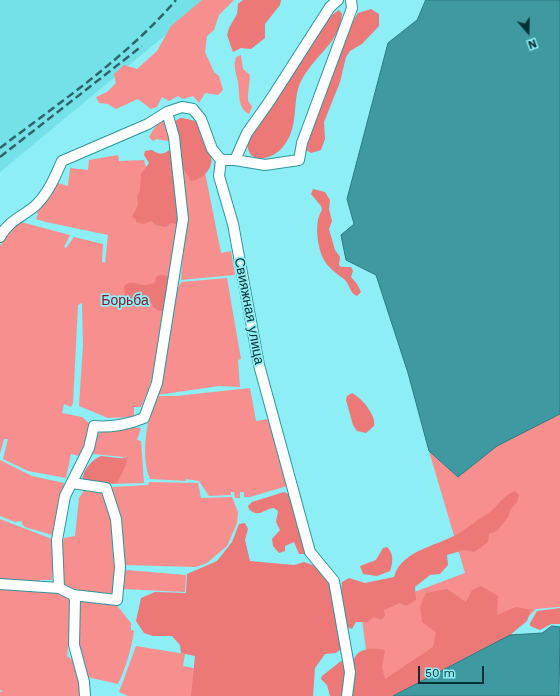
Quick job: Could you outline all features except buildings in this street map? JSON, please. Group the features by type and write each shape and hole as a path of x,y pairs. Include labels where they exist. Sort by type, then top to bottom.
{"street":[{"path":"235,160 247,133 269,102 330,7 338,0"},
{"path":"1,231 36,205 49,188 62,161 148,124 168,112 182,107 193,109 201,119 212,150 221,160 235,160 265,165 299,160 302,143 352,8 352,0"},
{"path":"59,588 56,540 65,496 89,448 94,426 124,424 144,418 157,383 183,219 174,137 168,112"},
{"name":"Свияжная улица","path":"221,160 219,176 233,224 261,371 310,552 334,581 350,672 348,696"},
{"path":"0,584 59,588 73,595 117,600 120,567 115,514 106,488 72,483"},
{"path":"73,595 76,603 74,645 84,682 85,696"}],"shaded area":[{"path":"0,0 203,0 197,9 0,172"},
{"path":"243,0 281,0 280,5 265,24 265,38 251,49 241,48 233,52 227,35 229,28 237,14 238,4"},
{"path":"426,0 560,0 560,414 497,446 458,477 429,451 408,373 376,275 346,260 341,235 354,224 347,199 388,43 417,20"},
{"path":"371,9 379,14 379,26 362,44 350,51 346,57 340,82 324,122 325,139 321,150 311,153 306,150 306,143 351,25 358,13"},
{"path":"339,10 342,14 336,35 302,78 298,89 293,127 287,141 279,151 269,157 254,157 250,154 248,143 254,131 329,17"},
{"path":"180,118 185,118 200,125 203,130 207,149 211,157 211,166 209,170 199,179 191,181 183,168 174,122"},
{"path":"171,149 180,207 177,224 171,223 166,227 156,225 152,221 144,224 136,222 136,219 132,217 138,205 137,196 140,190 141,174 149,163 144,155 145,151 152,150 162,154"},
{"path":"313,189 325,192 330,200 329,209 332,221 329,229 335,250 340,257 339,265 341,267 351,267 353,271 351,277 361,292 357,296 352,293 346,281 335,273 323,258 319,247 317,233 318,220 322,210 321,206 311,194"},
{"path":"160,275 170,276 164,311 161,311 153,306 149,299 138,306 126,307 124,287 126,284 150,284 155,282 156,277"},
{"path":"352,393 368,407 373,417 374,426 366,433 357,431 353,425 346,400 347,396"},
{"path":"101,456 127,459 125,467 117,483 100,484 83,481 84,473 88,466"},
{"path":"515,491 519,495 517,502 510,510 508,517 497,531 489,534 488,542 474,552 464,550 447,555 448,565 440,574 430,575 415,587 416,600 406,606 400,603 384,610 385,616 381,620 374,617 367,622 356,622 352,629 345,626 341,596 342,582 349,578 365,583 394,577 398,567 405,560 414,554 464,530 491,511 507,495"},
{"path":"284,492 292,496 307,550 305,554 299,554 294,542 285,546 285,551 279,553 273,546 272,539 280,530 276,522 278,511 271,508 256,513 249,509 248,506 252,502"},
{"path":"245,523 248,529 245,540 250,561 294,565 304,562 313,565 331,584 342,648 336,653 325,654 315,668 313,696 191,696 195,656 181,653 180,645 172,636 153,636 144,633 136,621 141,598 155,592 186,593 187,574 217,561 232,542 239,524"},
{"path":"387,547 391,552 392,558 390,571 377,576 363,574 360,566 376,560 383,548"},
{"path":"481,586 498,596 497,615 516,607 531,610 527,621 510,635 393,696 351,696 352,667 357,654 363,650 385,650 382,667 385,679 433,647 436,632 422,622 420,607 426,593 447,589 466,602 472,590"},
{"path":"560,608 560,624 551,624 540,630 530,626 530,623 537,611"},
{"path":"552,626 560,627 559,696 393,696 510,635 542,633"},
{"path":"341,661 345,663 346,696 330,696 327,685 321,679 322,676"}],"green space":[{"path":"202,0 234,0 219,15 214,30 207,36 205,52 214,72 219,76 223,90 218,95 205,93 199,103 193,96 183,99 178,96 169,101 162,97 157,107 151,109 138,99 116,109 108,104 99,103 96,97 107,92 116,83 114,74 124,65 137,69 157,51 171,26"},
{"path":"241,55 243,69 250,75 248,101 252,107 249,114 242,108 235,70 236,57"},
{"path":"162,121 165,122 171,142 157,139 153,141 149,137 155,127"},
{"name":"Борьба","path":"118,155 119,161 144,160 149,178 179,211 178,235 173,241 175,244 156,364 148,391 141,407 134,407 134,417 108,418 79,406 83,345 82,303 78,305 73,403 71,407 64,404 62,413 82,417 89,423 84,457 71,454 66,478 28,471 3,459 8,439 4,439 0,454 0,246 17,221 70,235 64,247 66,248 74,237 103,244 102,262 105,263 108,235 36,219 37,213 55,182 68,186 70,168 88,170 89,160"},
{"name":"Борьба","path":"203,162 221,253 231,251 235,275 181,280 186,220 181,166"},
{"name":"Борьба","path":"227,278 241,359 238,360 240,387 219,386 157,395 167,349 177,290 181,282"},
{"path":"250,388 256,421 269,419 287,486 250,497 244,497 244,492 240,492 240,498 235,498 234,492 231,492 231,495 209,496 199,481 186,479 186,481 150,479 145,459 145,448 150,415 156,396 176,396"},
{"path":"560,414 560,607 536,609 510,635 393,696 372,696 361,612 465,573 429,451 458,477 497,446"},
{"path":"115,426 141,428 137,440 141,441 144,483 111,484 123,457 93,454 97,434"},
{"path":"0,460 32,476 64,483 52,535 25,527 22,524 22,521 15,522 0,516"},
{"path":"149,482 198,483 201,498 232,497 238,512 237,523 227,546 207,563 196,567 124,565 111,494 112,487 148,485"},
{"path":"85,489 103,492 113,524 112,538 116,539 115,566 117,595 73,590 63,585 62,551 64,538 75,536 79,498"},
{"path":"0,519 52,539 52,542 55,543 56,571 52,573 52,580 40,580 38,583 0,581"},
{"path":"126,570 186,575 185,592 122,589 123,573"},
{"path":"0,587 57,591 70,596 71,617 67,656 77,664 80,675 79,691 82,691 82,696 0,696 0,692 3,691 0,690"},
{"path":"79,599 115,603 131,623 131,630 134,631 126,665 118,684 87,677 76,635"},
{"path":"136,646 185,654 183,666 198,669 193,696 128,696 119,692"}],"railway":[{"path":"0,148 114,60 157,21 176,0"},
{"path":"0,157 142,46"}]}
